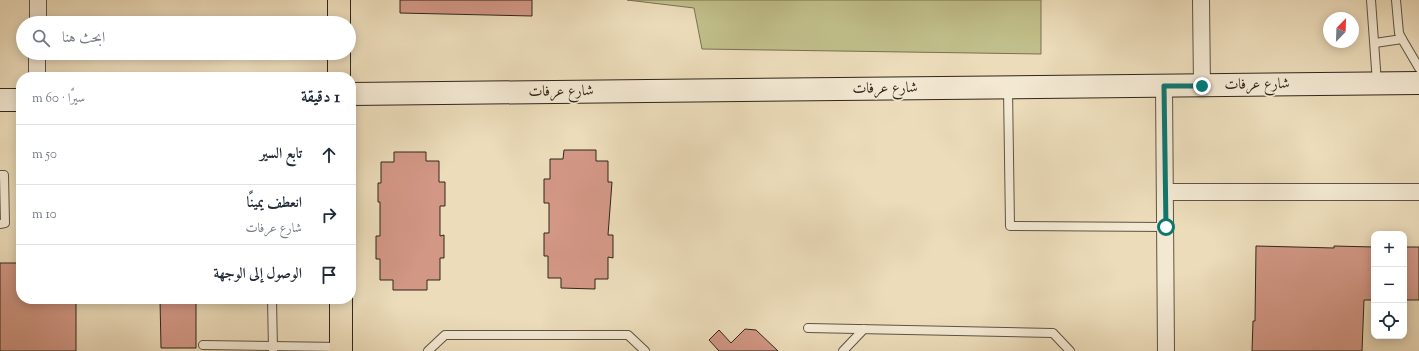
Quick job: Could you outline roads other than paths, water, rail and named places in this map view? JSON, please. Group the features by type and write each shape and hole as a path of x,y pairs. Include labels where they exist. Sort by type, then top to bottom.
{"main road":[{"path":"339,0 339,16"},
{"path":"339,60 339,72"},
{"path":"341,304 341,349"}],"street":[{"path":"38,0 38,16"},
{"path":"1201,0 1202,86"},
{"path":"37,60 37,72"},
{"name":"شارع عرفات","path":"356,94 1419,83"},
{"path":"1164,86 1166,351"},
{"path":"0,100 16,100"},
{"path":"1166,192 1419,192"}],"lane":[{"path":"1371,0 1378,84"},
{"path":"1396,0 1399,33 1419,68"},
{"path":"1374,43 1402,39"},
{"path":"1008,88 1010,226 1166,227"},
{"path":"0,175 4,175 5,223 0,224"},
{"path":"272,304 273,348"},
{"path":"808,328 1053,333 1070,351"},
{"path":"843,351 864,329"},
{"path":"428,351 445,335 628,335 645,351"},
{"path":"203,345 341,349"}]}
